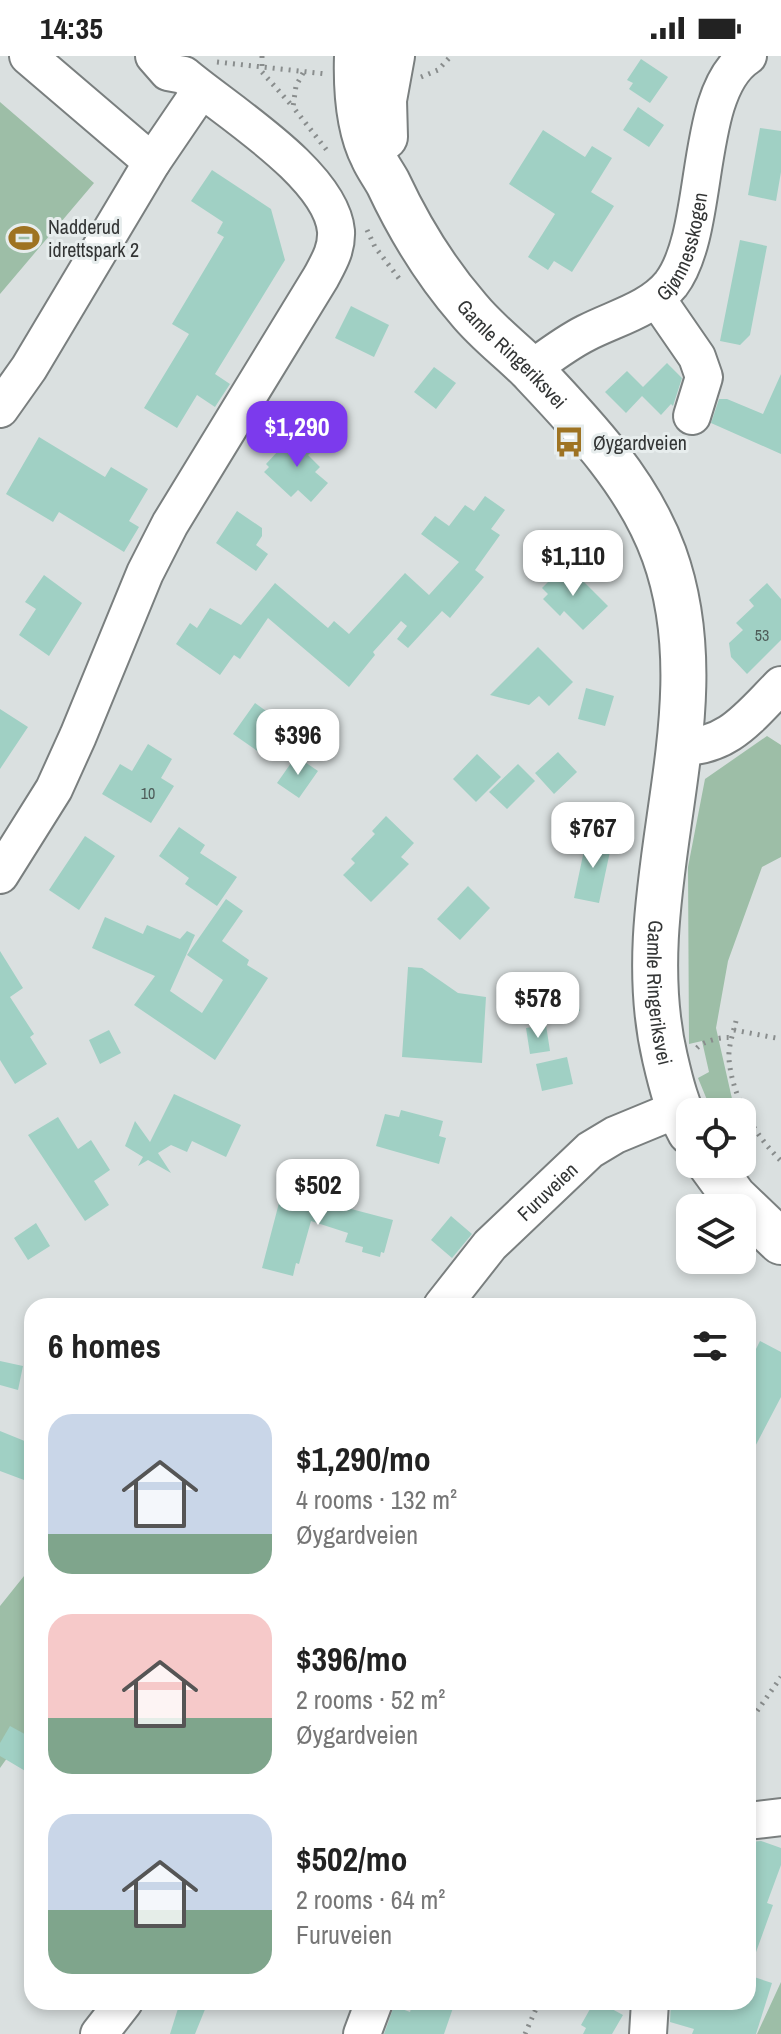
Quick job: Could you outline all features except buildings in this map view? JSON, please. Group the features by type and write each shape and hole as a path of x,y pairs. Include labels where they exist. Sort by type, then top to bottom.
{"main road":[{"name":"Gamle Ringeriksvei","path":"342,65 358,100 372,155 414,237 470,312 530,370 616,465 648,518 663,552 673,584 683,643 685,693 663,860 653,974 659,1033 678,1098"},
{"name":"Gamle Ringeriksvei","path":"386,180 384,100 403,68"},
{"path":"720,1178 734,1197 781,1242"}],"street":[{"path":"28,56 152,162"},
{"path":"0,875 54,789 145,573 170,524 333,255 334,219 325,200 287,156 192,71 168,72 154,56"},
{"name":"Gjønnesskogen","path":"530,370 587,332 657,299 681,269 689,247 700,180 723,85 738,62 748,56"},
{"path":"0,409 37,356 152,162 192,71"},
{"path":"657,299 697,357 704,377 692,416"},
{"path":"679,747 699,747 718,741 737,729 781,685"},
{"name":"Furuveien","path":"448,1298 490,1245 590,1150 642,1123 676,1121"},
{"path":"756,1820 781,1817"},
{"path":"99,2034 118,2010"},
{"path":"362,2034 371,2010"},
{"path":"648,2034 650,2010"}],"path":[{"path":"262,56 262,72 293,107"},
{"path":"403,68 438,70 451,56"},
{"path":"192,71 219,62 262,67 342,65"},
{"path":"736,1021 728,1057 741,1105 781,1161"},
{"path":"734,1030 781,1039"},
{"path":"700,1044 732,1038"},
{"path":"756,1712 781,1677"},
{"path":"525,2034 536,2010"}],"green space":[{"name":"Nadderud idrettspark 2","path":"0,102 94,183 0,294"},
{"path":"767,736 781,745 781,857 762,867 728,961 716,1028 732,1098 706,1098 698,1078 709,1072 702,1041 689,1044 688,867 705,779"},
{"path":"24,1576 24,1734 0,1768 0,1606"},
{"path":"781,1982 781,2034 757,2034"}],"place":[{"name":"Nadderud idrettspark 2","path":"24,238"},
{"name":"Øygardveien","path":"569,442"}]}
